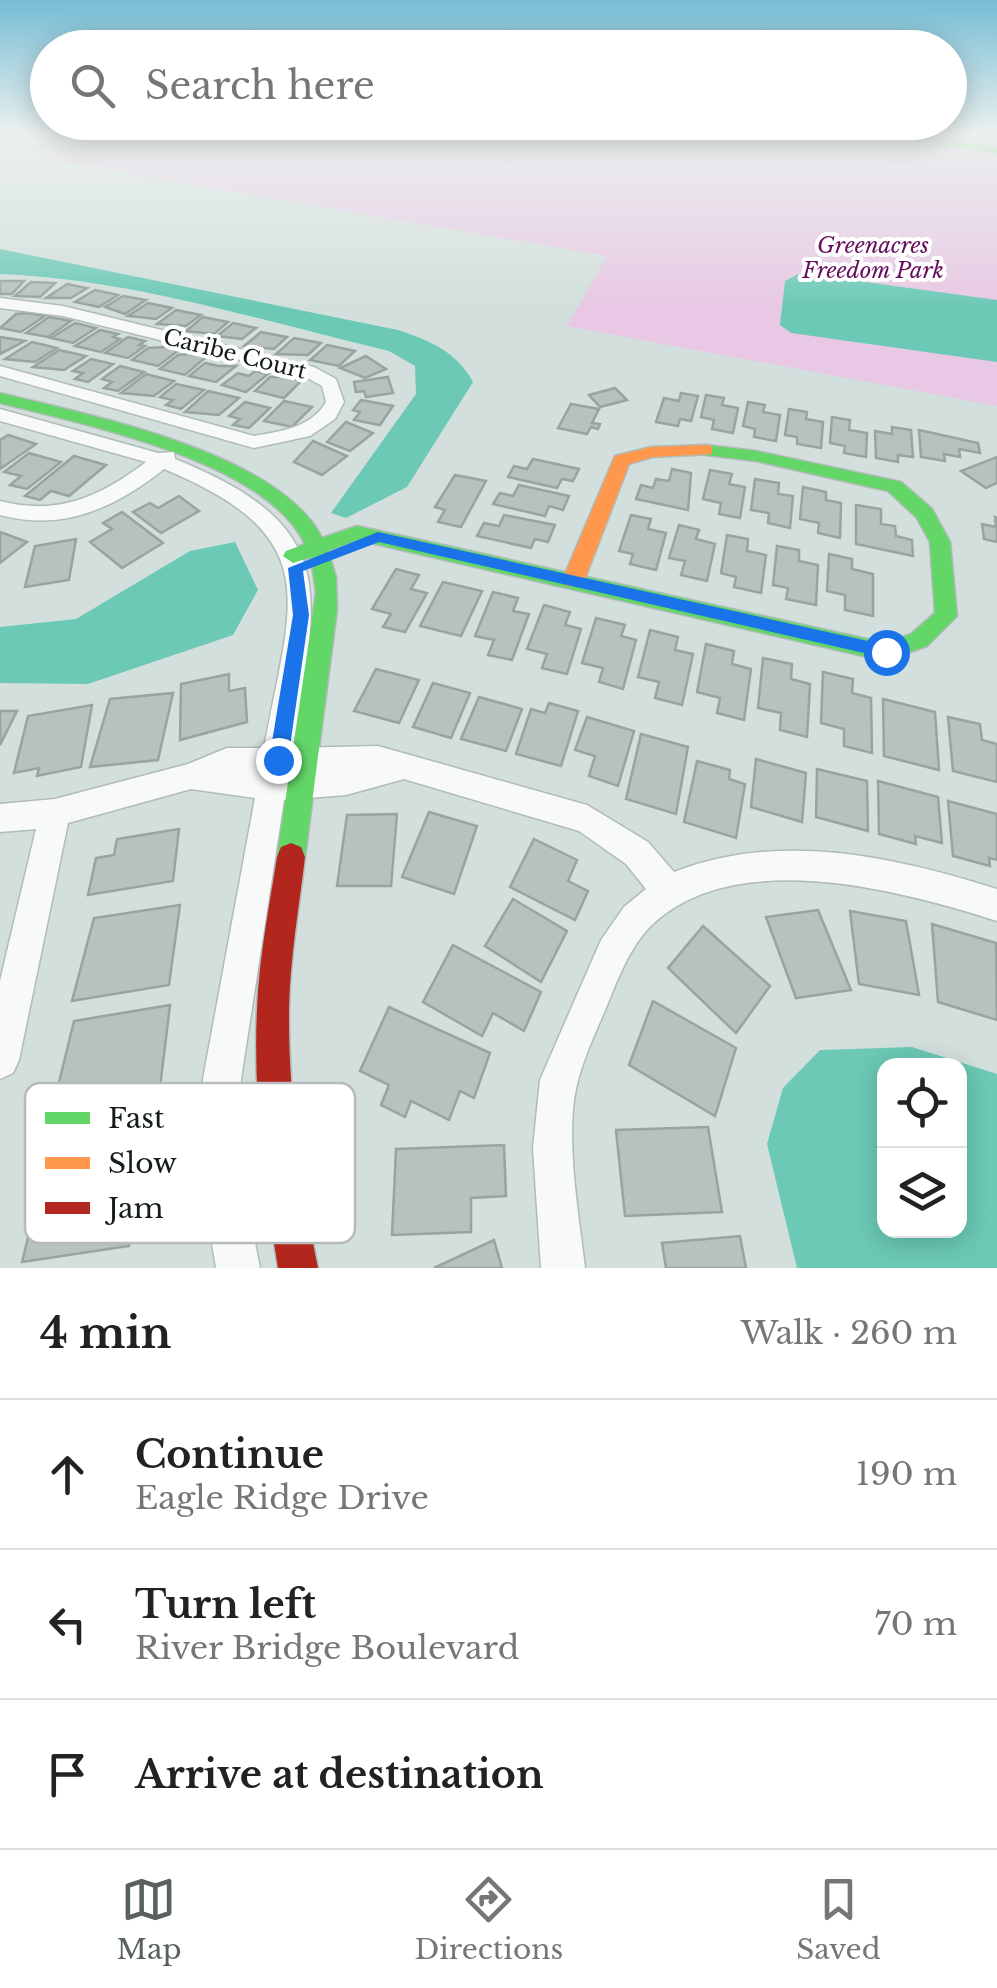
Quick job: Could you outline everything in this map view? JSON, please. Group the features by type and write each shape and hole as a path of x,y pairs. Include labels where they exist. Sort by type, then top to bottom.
{"street":[{"name":"Caribe Court","path":"0,303 63,310 308,372 330,384 335,402 313,427 279,440 254,442 0,371"},
{"path":"0,398 168,456 238,493 307,556 326,616 275,969 272,1025 276,1083"},
{"path":"0,416 168,456"},
{"path":"307,556 378,537 886,652 914,644 934,632 946,616 941,538 915,501 894,486 696,446 646,450 621,460 573,581"},
{"path":"0,508 33,516 78,511 120,493 168,456"},
{"path":"222,1083 276,774 307,556"},
{"path":"0,818 55,813 192,776 242,788 276,774 306,772 352,784 400,768 441,774 587,819 637,853 670,892"},
{"path":"0,1060 55,813"},
{"path":"563,1268 554,1142 558,1082 621,938 647,907 670,892 716,875 813,868 892,875 997,904"},
{"path":"233,1243 238,1268"},
{"path":"293,1243 298,1268"}],"green space":[{"name":"Greenacres Freedom Park","path":"226,190 997,190 997,406 567,326 607,256"}],"shaded area":[{"path":"0,249 398,330 441,348 473,382 407,487 346,518 331,513 416,394 415,366 389,351 196,303 98,284 0,274"},
{"path":"800,273 997,300 997,362 791,333 780,325 785,281"},
{"path":"235,542 258,590 233,635 88,684 0,683 0,627 76,619 190,551"},
{"path":"912,1047 947,1058 877,1058 877,1238 967,1238 967,1064 997,1074 997,1268 797,1268 767,1144 783,1088 820,1050"}],"building":[{"path":"0,281 24,281 12,294 0,294"},
{"path":"31,282 55,283 40,297 15,296"},
{"path":"67,284 87,288 71,298 46,298"},
{"path":"95,290 118,295 99,307 75,302"},
{"path":"123,296 146,300 125,314 105,307"},
{"path":"148,303 172,308 156,319 128,316"},
{"path":"176,310 201,315 186,326 157,324"},
{"path":"16,314 45,316 21,332 0,328"},
{"path":"49,317 71,321 48,337 26,333"},
{"path":"203,317 228,322 214,334 186,331"},
{"path":"75,323 96,328 73,343 51,338"},
{"path":"233,323 256,328 242,339 217,336"},
{"path":"100,330 118,334 113,337 120,339 101,352 75,346"},
{"path":"261,332 287,337 274,349 244,346"},
{"path":"0,337 25,341 0,354"},
{"path":"128,337 145,341 139,345 145,346 128,358 105,353"},
{"path":"294,338 321,343 308,355 276,354"},
{"path":"32,342 57,348 35,362 5,359"},
{"path":"327,345 355,351 339,366 310,360"},
{"path":"148,348 179,350 158,366 132,360"},
{"path":"59,350 86,356 64,370 33,367"},
{"path":"178,355 206,357 185,375 160,369"},
{"path":"366,356 386,369 365,378 340,368"},
{"path":"91,359 113,364 88,382 75,379 83,373 73,371"},
{"path":"205,363 236,366 216,382 189,376"},
{"path":"120,366 144,372 118,391 104,388 112,382 102,379"},
{"path":"255,371 268,374 246,392 222,385 238,373 249,376"},
{"path":"146,374 174,381 154,396 121,393"},
{"path":"270,377 302,380 284,398 255,391"},
{"path":"388,377 393,393 366,397 364,391 356,392 354,382"},
{"path":"176,384 204,390 181,409 166,405 173,400 160,397"},
{"path":"615,388 627,400 600,407 589,395"},
{"path":"208,391 239,398 219,415 185,412"},
{"path":"681,393 698,396 691,421 680,419 678,426 656,422 664,398 679,401"},
{"path":"706,395 724,398 722,405 738,408 733,433 712,429 714,420 701,417"},
{"path":"361,400 393,406 380,425 354,420 360,412 353,410"},
{"path":"284,401 312,407 292,427 264,421"},
{"path":"245,402 270,408 249,428 233,425 240,419 229,416"},
{"path":"748,402 765,405 763,412 780,415 776,441 754,437 755,429 743,426"},
{"path":"571,404 599,409 592,423 600,424 598,429 591,427 587,434 558,428"},
{"path":"789,409 807,412 806,419 823,422 821,448 797,444 797,437 785,435"},
{"path":"832,417 850,420 849,430 867,433 866,457 844,453 845,446 830,443"},
{"path":"346,422 373,433 350,451 327,442"},
{"path":"892,427 911,430 913,457 898,455 898,462 876,458 875,431 892,434"},
{"path":"919,430 978,443 980,453 959,449 960,457 944,454 945,461 921,457"},
{"path":"8,435 36,444 0,469 0,440"},
{"path":"313,441 347,456 322,475 294,462"},
{"path":"29,453 61,462 27,489 10,485 21,476 4,472"},
{"path":"74,456 106,465 69,496 51,491 40,500 25,496"},
{"path":"997,457 997,483 986,488 961,471"},
{"path":"533,459 579,469 573,481 562,479 557,488 508,477 514,466 527,469"},
{"path":"672,469 691,473 688,510 636,499 641,485 653,488 656,479 669,481"},
{"path":"710,470 732,474 729,484 745,487 740,518 719,514 721,503 703,499"},
{"path":"455,475 486,481 461,527 438,522 445,510 435,507"},
{"path":"755,479 779,483 778,494 793,496 790,528 768,523 769,513 751,510"},
{"path":"519,485 569,496 563,510 549,506 545,516 493,504 500,493 513,496"},
{"path":"803,487 826,492 826,500 841,503 840,538 818,533 819,523 800,519"},
{"path":"179,496 199,511 161,533 133,512 150,503 158,508"},
{"path":"856,505 881,509 881,524 895,526 896,536 912,540 913,556 856,544"},
{"path":"122,512 163,543 122,568 90,542 112,529 103,523"},
{"path":"504,515 555,525 548,542 535,539 531,548 477,536 484,523 499,526"},
{"path":"631,515 651,519 648,529 666,533 656,570 630,564 633,554 619,551"},
{"path":"997,518 997,542 984,539 982,524 996,527"},
{"path":"679,525 699,530 696,539 715,544 707,581 681,575 685,561 669,558"},
{"path":"0,532 27,542 0,563"},
{"path":"727,535 748,539 747,551 766,555 761,593 734,587 736,577 721,573"},
{"path":"76,539 69,580 25,587 35,546"},
{"path":"777,546 799,550 799,561 818,565 816,605 786,599 788,588 773,585"},
{"path":"829,554 852,559 852,569 873,574 873,616 845,610 845,595 827,591"},
{"path":"396,569 419,575 411,589 427,593 405,632 383,627 391,614 372,609"},
{"path":"443,582 482,591 461,636 420,626"},
{"path":"493,592 518,598 513,611 529,614 512,660 488,655 494,640 475,636"},
{"path":"544,605 570,612 565,625 581,629 567,674 542,668 547,654 527,649"},
{"path":"596,618 625,625 621,636 636,640 623,689 599,682 603,668 582,663"},
{"path":"650,630 678,637 675,650 693,654 682,705 655,698 659,682 638,677"},
{"path":"706,644 734,651 732,664 751,669 744,720 717,713 720,698 697,692"},
{"path":"763,658 792,664 791,679 810,684 807,737 780,730 781,713 758,708"},
{"path":"376,669 419,680 399,723 354,711"},
{"path":"823,672 853,679 852,693 871,698 872,753 844,746 844,729 821,723"},
{"path":"229,674 229,691 245,688 247,722 180,740 181,684"},
{"path":"433,683 470,693 451,738 413,727"},
{"path":"173,693 158,760 90,767 110,699"},
{"path":"479,697 522,709 506,751 461,739"},
{"path":"883,699 935,712 939,770 884,756"},
{"path":"549,703 578,711 561,766 516,754 531,709 545,713"},
{"path":"92,705 81,767 37,776 39,768 14,773 28,716"},
{"path":"0,711 17,711 0,745"},
{"path":"587,717 634,731 618,786 589,776 595,756 575,750"},
{"path":"948,717 980,724 982,740 997,744 997,782 953,771"},
{"path":"641,734 688,747 676,814 626,799"},
{"path":"756,759 806,773 802,822 751,807"},
{"path":"697,761 730,770 729,779 745,784 736,838 684,822"},
{"path":"817,769 867,781 868,831 816,817"},
{"path":"878,781 938,797 942,843 915,836 916,844 879,834"},
{"path":"948,801 997,814 997,860 989,858 990,866 953,856"},
{"path":"429,812 477,826 454,894 402,877"},
{"path":"397,814 391,886 337,886 347,815"},
{"path":"179,829 173,881 88,895 96,858 114,855 117,839"},
{"path":"534,839 577,860 568,881 588,891 575,920 510,887"},
{"path":"513,899 567,931 541,982 485,946"},
{"path":"180,905 169,985 72,1001 94,918"},
{"path":"818,910 851,990 796,998 766,917"},
{"path":"850,911 906,921 919,995 859,984"},
{"path":"932,924 996,943 997,1020 938,1002"},
{"path":"703,926 770,986 736,1033 668,968"},
{"path":"453,945 541,992 524,1031 493,1013 482,1036 423,1002"},
{"path":"653,1001 736,1048 715,1116 629,1065"},
{"path":"170,1005 161,1083 59,1083 74,1021"},
{"path":"389,1007 490,1053 474,1098 460,1091 449,1120 411,1101 405,1117 381,1105 389,1085 360,1071"},
{"path":"708,1127 722,1212 625,1216 616,1130"},
{"path":"504,1145 506,1196 471,1198 471,1232 392,1235 396,1149"},
{"path":"740,1236 746,1268 666,1268 662,1243"},
{"path":"494,1240 502,1268 434,1268"},
{"path":"27,1243 129,1243 129,1246 22,1262"}],"traffic: fast":[{"path":"0,398 134,433 185,451 234,472 275,497 306,526 323,561 326,609 291,857"},
{"path":"293,556 357,533 885,652 919,640 946,616 940,542 925,514 894,486 756,456 706,450"}],"traffic: slow":[{"path":"573,581 621,460 651,452 706,450"}],"traffic: jam":[{"path":"274,1083 276,957 291,857"},
{"path":"294,1243 298,1268"}],"route":[{"path":"278,760 301,615 296,568 378,537 886,652"}]}
